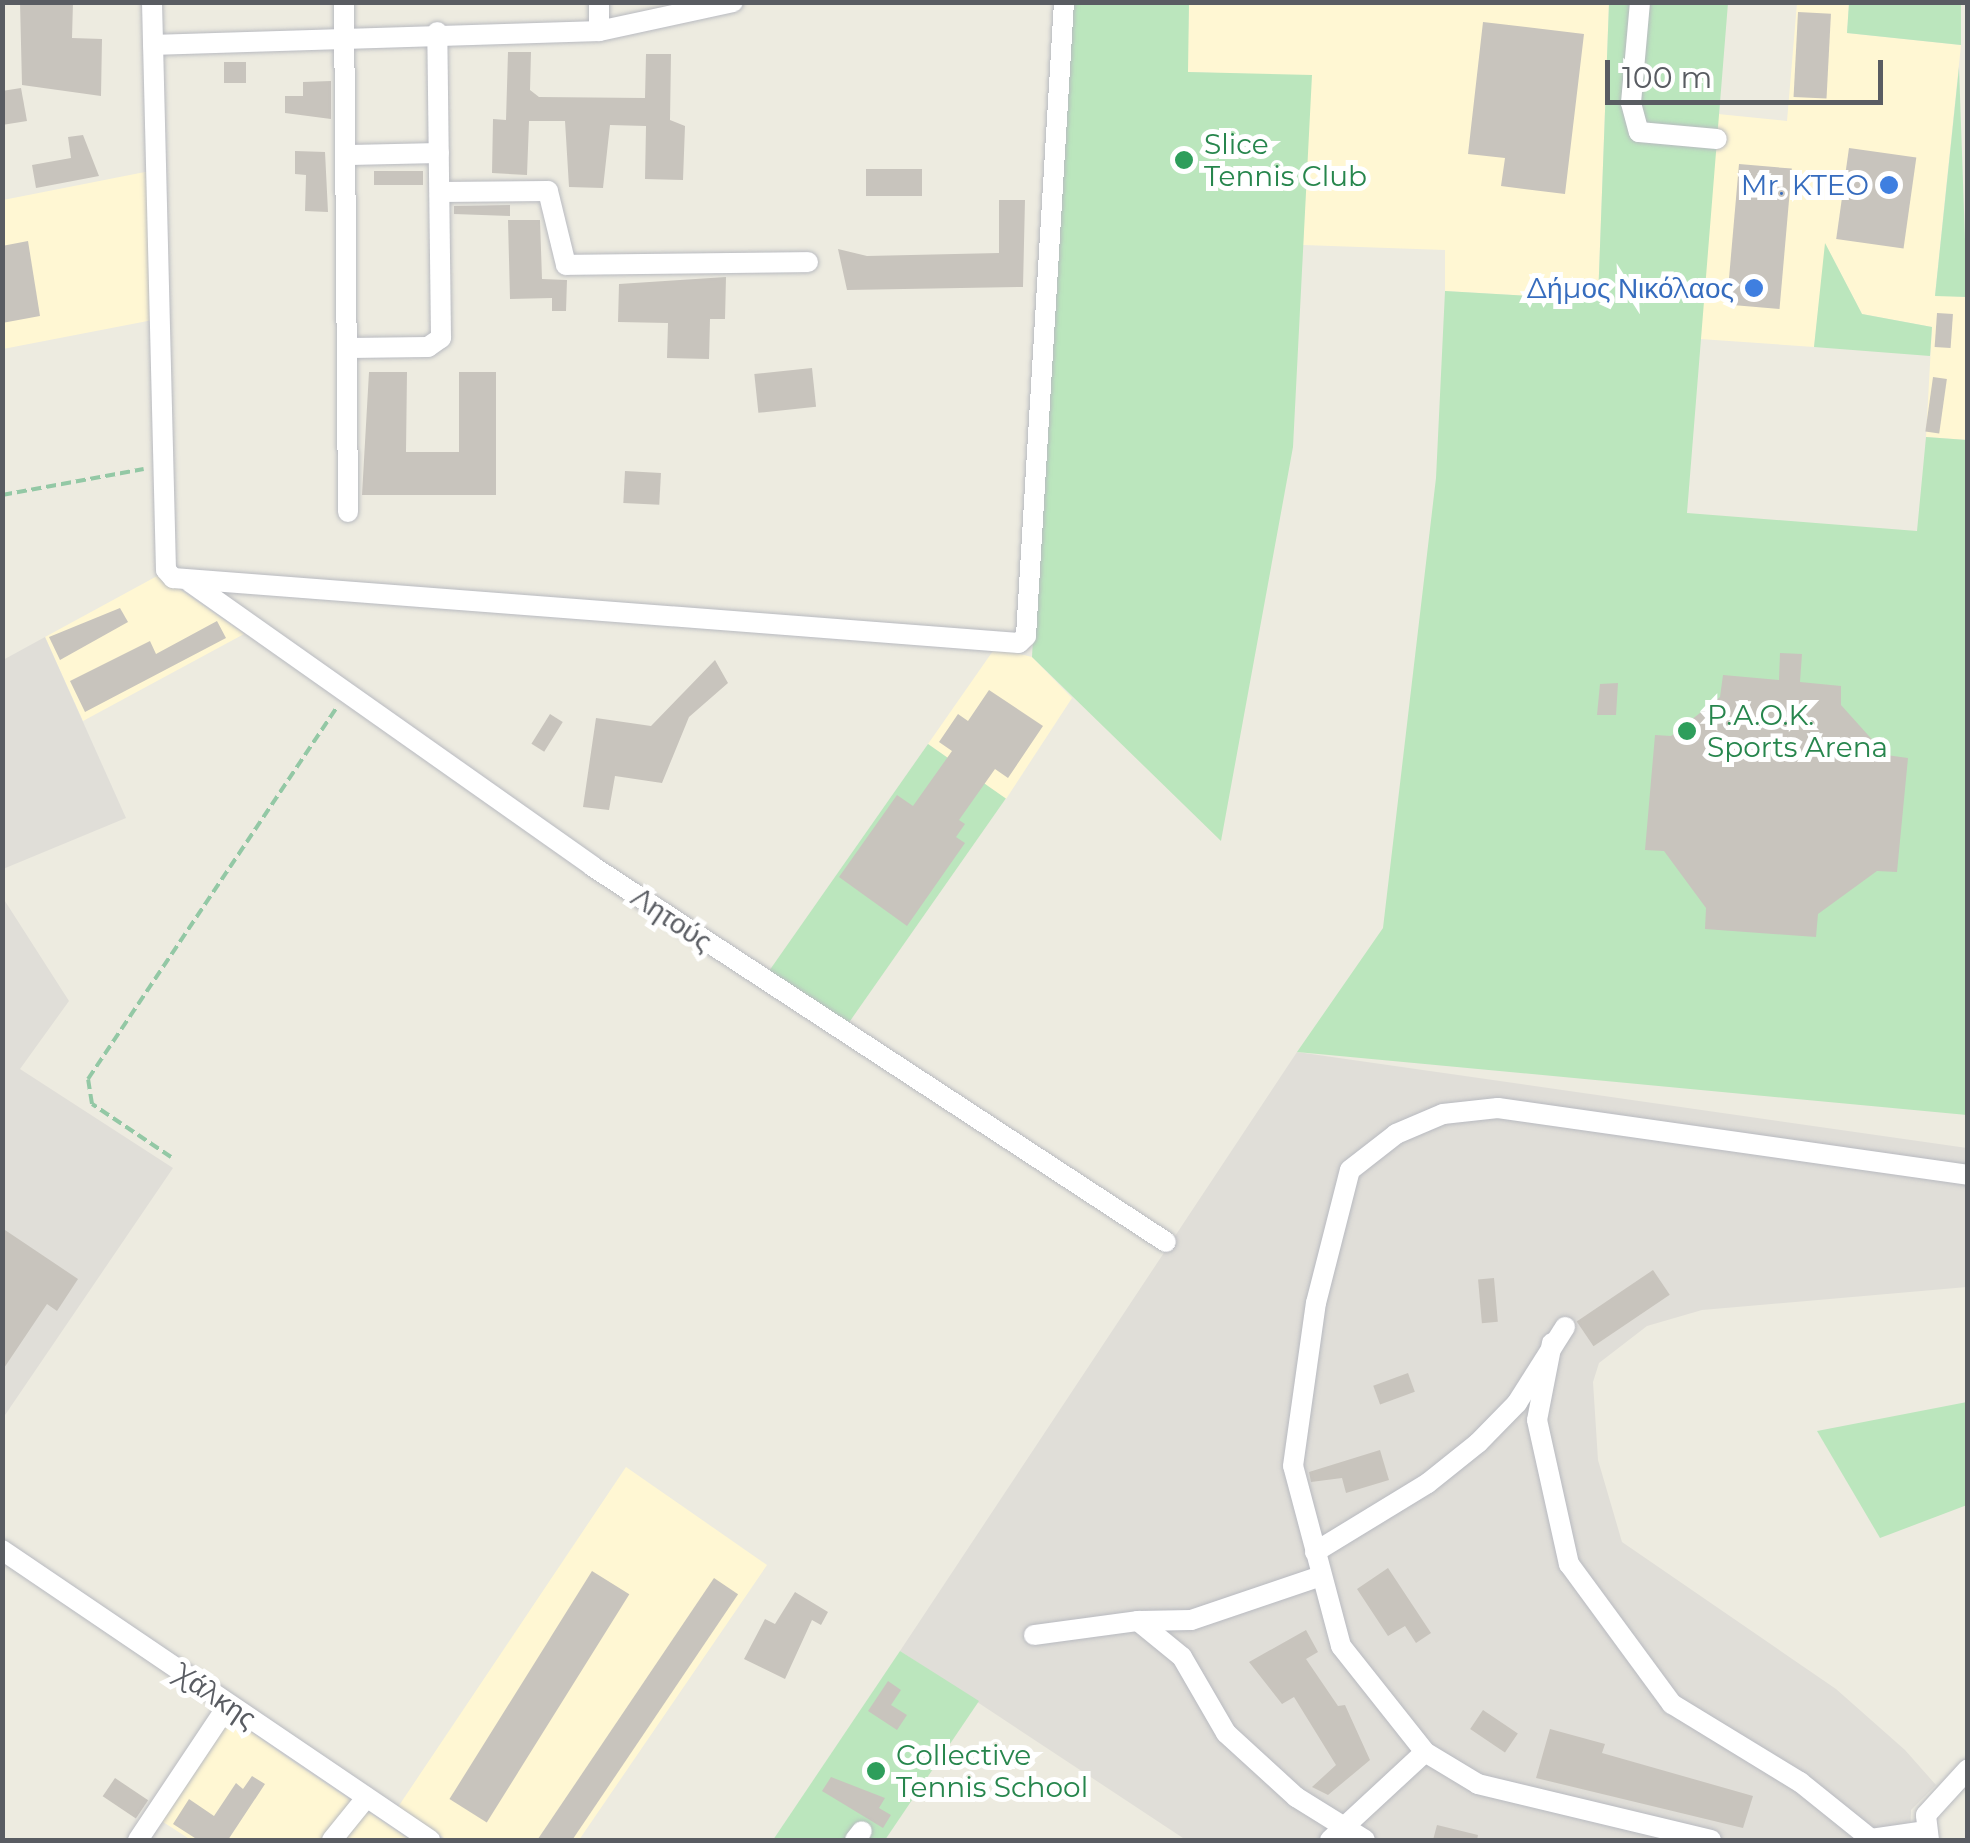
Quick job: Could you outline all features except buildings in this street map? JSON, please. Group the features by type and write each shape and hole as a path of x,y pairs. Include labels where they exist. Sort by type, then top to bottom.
{"street":[{"path":"152,2 169,464 166,570 188,580 1024,641 1064,2"},
{"path":"344,2 339,43 350,155 348,512"},
{"path":"598,30 599,2"},
{"path":"154,45 339,43 438,32 598,30 732,2"},
{"path":"1640,2 1632,103 1639,132 1716,138"},
{"path":"348,348 428,346 441,338 438,32"},
{"path":"350,155 439,153"},
{"path":"440,192 548,191 555,199 558,258 571,266 808,262"},
{"name":"Λητούς","path":"188,580 592,866 1166,1242"},
{"path":"1711,1840 1478,1784 1425,1752 1341,1646 1293,1466 1316,1303 1350,1170 1396,1134 1443,1114 1498,1108 1968,1174"},
{"path":"1315,1552 1478,1443 1517,1403 1558,1335 1537,1420 1569,1564 1672,1704 1800,1782 1867,1840 1928,1836 1936,1800 1968,1768"},
{"name":"Χάλκης","path":"2,1550 430,1840"},
{"path":"1034,1635 1138,1620 1191,1620 1321,1576"},
{"path":"1138,1620 1182,1658 1226,1734 1338,1833 1365,1840"},
{"path":"138,1840 228,1704"},
{"path":"1338,1833 1425,1752"},
{"path":"332,1840 366,1798"}],"path":[{"path":"2,494 169,464"},
{"path":"171,1157 92,1104 88,1079 346,692"}],"shaded area":[{"path":"1189,3 1609,3 1598,300 1445,291 1445,250 1303,245 1311,76 1187,72"},
{"path":"1797,3 1849,3 1847,33 1961,45 1935,295 1967,297 1967,440 1926,437 1932,327 1862,314 1826,245 1814,347 1700,339 1718,114 1787,121"},
{"path":"150,171 158,319 3,349 3,200"},
{"path":"159,575 244,634 83,721 45,637"},
{"path":"45,637 126,818 3,869 3,660"},
{"path":"995,648 1032,657 1072,698 1006,799 928,744"},
{"path":"3,898 69,1001 20,1069 173,1168 3,1418"},
{"path":"1297,1052 1967,1148 1967,1287 1702,1310 1647,1326 1599,1363 1593,1382 1598,1460 1622,1542 1836,1689 1905,1750 1936,1785 1911,1810 1910,1840 1186,1840 900,1651"},
{"path":"626,1467 767,1565 579,1840 447,1840 398,1807"},
{"path":"230,1717 410,1840 191,1840 160,1820"}],"green space":[{"path":"1069,3 1189,3 1188,72 1312,75 1293,447 1221,841 1032,657"},
{"name":"P.A.O.K. Sports Arena","path":"1609,3 1728,3 1687,513 1917,531 1926,437 1967,440 1967,1115 1297,1052 1383,928 1436,478 1445,291 1598,300"},
{"path":"1849,3 1961,3 1961,45 1847,33"},
{"path":"1959,67 1967,297 1935,296"},
{"path":"1825,243 1862,314 1932,327 1930,356 1814,347"},
{"path":"928,744 1006,798 846,1026 769,972"},
{"path":"1967,1402 1967,1505 1880,1538 1817,1431"},
{"name":"Collective Tennis School","path":"900,1651 979,1701 885,1840 773,1840"}],"place":[{"name":"Slice Tennis Club","path":"1184,160"},
{"name":"Mr. KTEO","path":"1889,185"},
{"name":"Δήμος Νικόλαος","path":"1754,288"},
{"name":"P.A.O.K. Sports Arena","path":"1687,731"},
{"name":"Collective Tennis School","path":"876,1771"}]}
